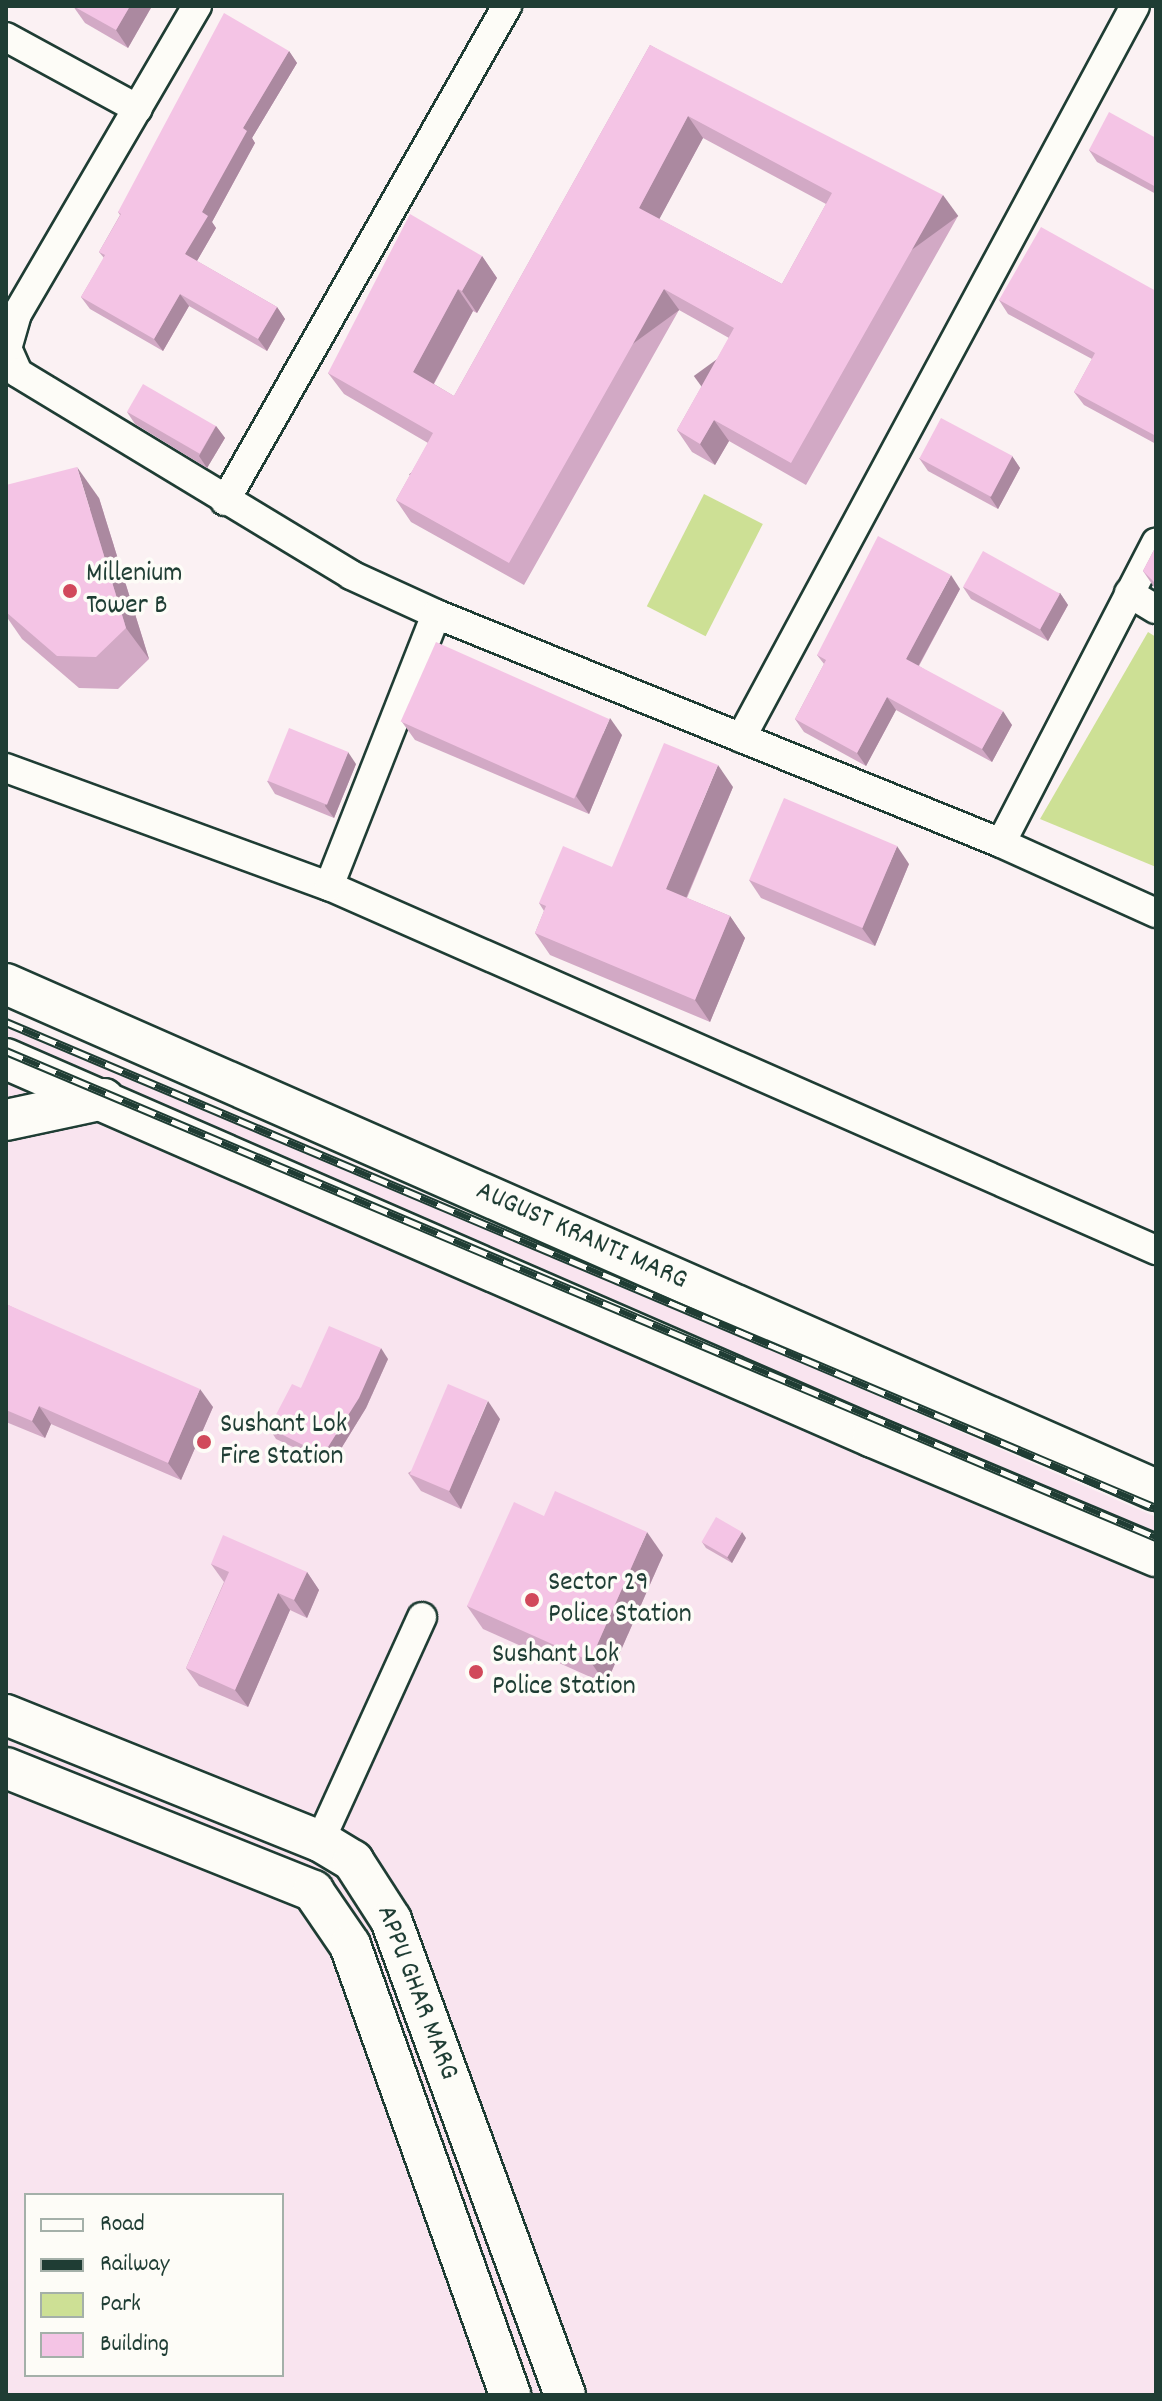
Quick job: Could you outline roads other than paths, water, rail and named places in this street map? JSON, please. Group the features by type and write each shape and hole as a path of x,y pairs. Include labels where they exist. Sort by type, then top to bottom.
{"main road":[{"name":"AUGUST KRANTI MARG","path":"8,992 1156,1490"},
{"path":"6,1059 104,1099 873,1437 1156,1556"},
{"path":"6,1120 104,1099"},
{"path":"6,1715 336,1851 313,1891 6,1768"},
{"name":"APPU GHAR MARG","path":"336,1851 391,1920 565,2395"},
{"name":"APPU GHAR MARG","path":"313,1891 350,1945 510,2395"}],"street":[{"path":"197,6 17,314 7,348 18,373 351,575 436,614 1001,843 1156,913"},
{"path":"225,501 507,6"},
{"path":"741,738 1135,6"},
{"path":"6,37 138,109"},
{"path":"1001,843 1156,543"},
{"path":"1129,593 1156,609"},
{"path":"329,886 436,614"},
{"path":"6,768 329,886 1156,1250"},
{"path":"336,1851 422,1617"}],"railway":[{"path":"6,1022 1156,1508"},
{"path":"6,1051 1156,1537"}],"place":[{"name":"Millenium Tower B","path":"70,591"},
{"name":"Sushant Lok Fire Station","path":"204,1442"},
{"name":"Sector 29 Police Station","path":"532,1600"},
{"name":"Sushant Lok Police Station","path":"476,1672"}]}
